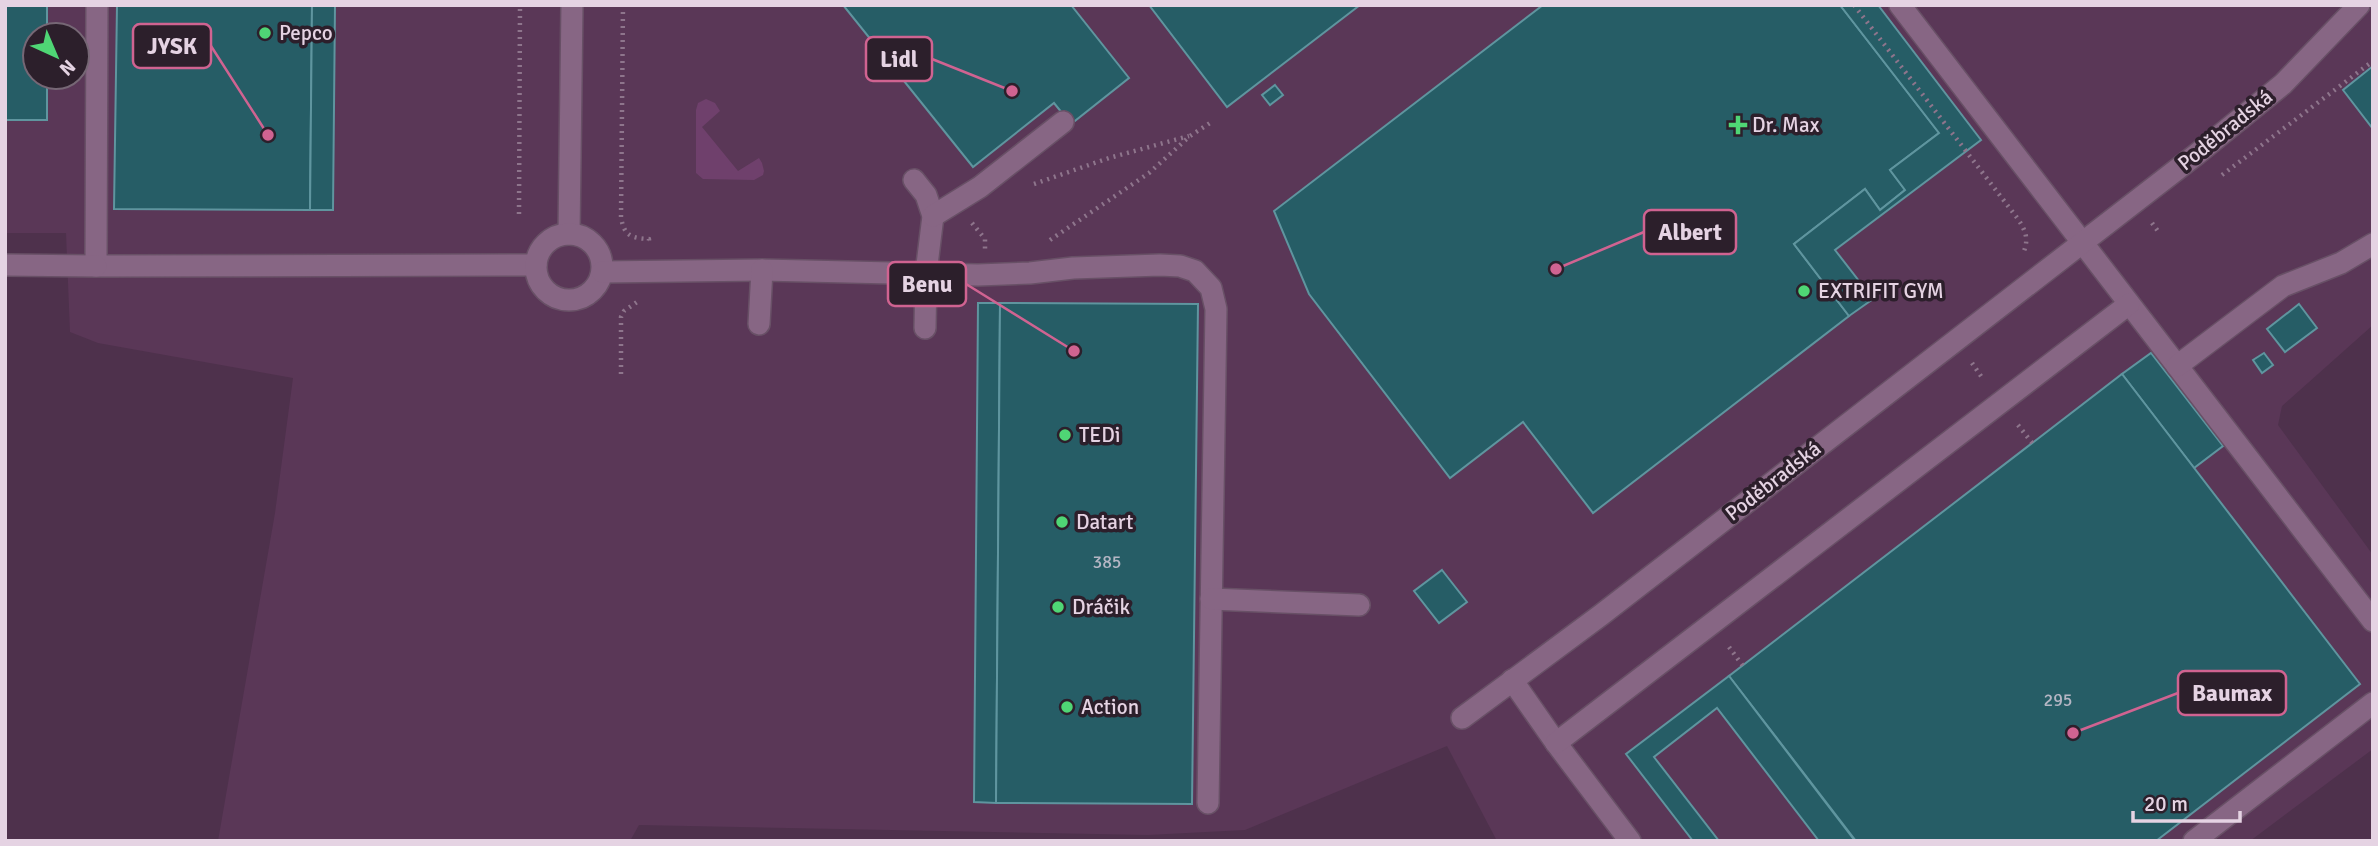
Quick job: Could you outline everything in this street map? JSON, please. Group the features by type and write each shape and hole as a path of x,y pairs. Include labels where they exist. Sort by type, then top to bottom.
{"street":[{"path":"96,266 97,5"},
{"path":"569,234 572,5"},
{"path":"1900,5 2373,621"},
{"name":"Poděbradská","path":"1462,718 1601,615 2081,241 2197,154 2283,84 2358,5"},
{"path":"933,215 980,187 1063,122"},
{"path":"914,180 926,195 933,215 926,273 925,328"},
{"path":"569,234 580,236 597,250 602,261 602,272 594,289 578,299 569,300 549,294 541,285 536,264 538,255 551,240 569,234"},
{"path":"2177,366 2283,286 2341,263 2373,244"},
{"path":"5,265 536,264"},
{"path":"602,272 762,270 1021,273 1073,268 1180,266 1195,271 1211,288 1216,309 1208,803"},
{"path":"759,324 762,270"},
{"path":"1556,743 2129,304"},
{"path":"1211,599 1359,605"},
{"path":"1513,680 1556,743 1630,841"},
{"path":"2194,841 2373,703"}],"path":[{"path":"519,214 520,5"},
{"path":"623,5 621,217 623,229 629,235 649,239 650,272"},
{"path":"1854,5 2025,230 2028,239 2023,253"},
{"path":"2219,177 2373,61"},
{"path":"1021,273 1042,247 1060,232 1149,173 1190,136 1210,123"},
{"path":"1031,185 1109,158 1190,136"},
{"path":"2153,225 2164,217"},
{"path":"968,219 985,239 985,250"}],"shaded area":[{"path":"5,5 2373,5 2373,325 2282,406 2278,425 2373,555 2373,749 2250,841 1497,841 1447,746 1245,830 1148,835 639,825 630,841 218,841 275,513 293,378 98,343 70,332 66,233 5,233"},
{"path":"706,99 715,103 720,111 702,127 738,171 759,158 763,175 754,180 703,179 696,173 696,110 698,103"}],"building":[{"path":"5,5 47,5 47,21 21,21 21,91 47,91 47,120 5,120"},
{"path":"117,5 312,5 310,210 114,209"},
{"path":"312,5 335,5 333,210 310,210"},
{"path":"843,5 1071,5 1129,78 1071,124 1054,103 973,167"},
{"path":"1149,5 1360,5 1227,107"},
{"path":"1543,5 1840,5 1939,133 1890,170 1905,190 1880,210 1865,189 1794,244 1849,316 1593,513 1523,422 1450,478 1309,294 1274,211"},
{"path":"1840,5 1878,5 1981,140 1835,250 1873,299 1849,316 1794,244 1865,189 1880,210 1905,190 1890,170 1939,133"},
{"path":"2373,66 2373,129 2343,90"},
{"path":"1275,85 1283,95 1270,105 1262,95"},
{"path":"978,303 1000,303 996,803 974,802"},
{"path":"1000,303 1198,304 1192,804 996,803"},
{"path":"2299,304 2317,328 2285,352 2267,329"},
{"path":"2151,353 2223,446 2194,468 2122,374"},
{"path":"2264,353 2273,365 2262,373 2253,360"},
{"path":"2122,374 2360,684 2156,841 1856,841 1729,676"},
{"path":"1442,570 1467,602 1439,623 1414,591"},
{"path":"1729,676 1855,841 1819,841 1717,708 1654,757 1719,841 1693,841 1626,754"}],"place":[{"name":"Pepco","path":"265,33"},
{"name":"Lidl","path":"1012,91"},
{"name":"Dr. Max","path":"1738,125"},
{"name":"JYSK","path":"268,135"},
{"name":"Albert","path":"1556,269"},
{"name":"EXTRIFIT GYM","path":"1804,291"},
{"name":"Benu","path":"1074,351"},
{"name":"TEDi","path":"1065,435"},
{"name":"Datart","path":"1062,522"},
{"name":"Dráčik","path":"1058,607"},
{"name":"Action","path":"1067,707"},
{"name":"Baumax","path":"2073,733"}]}
